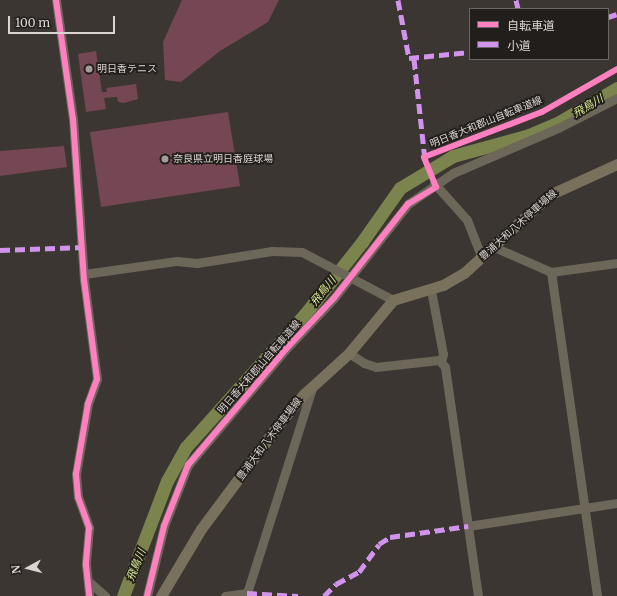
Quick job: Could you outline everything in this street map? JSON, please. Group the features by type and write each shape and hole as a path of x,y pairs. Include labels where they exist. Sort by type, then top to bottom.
{"main road":[{"name":"豊浦大和八木停車場線","path":"161,596 200,530 282,420 312,388 349,353 393,300 431,290 464,272 482,258 549,195 617,164"}],"street":[{"path":"56,0 73,119 84,274 97,379 88,404 76,474 78,498 89,528 87,580 88,596"},
{"name":"明日香大和郡山自転車道線","path":"147,596 164,526 188,465 408,204 453,173 558,128 617,98"},
{"path":"435,185 467,220 482,258"},
{"path":"494,247 551,272 617,263"},
{"path":"84,274 272,252 302,252 323,265 393,300"},
{"path":"551,272 597,596"},
{"path":"431,290 443,354 441,362"},
{"path":"349,353 364,363 376,366 441,362"},
{"path":"441,362 445,367 478,596"},
{"path":"225,596 247,593 312,388"},
{"path":"468,526 617,504"},
{"path":"87,580 105,596"}],"shaded area":[{"path":"182,0 279,0 268,22 220,51 181,82 165,80 163,42"},
{"name":"明日香テニス","path":"96,51 102,92 107,92 106,88 136,84 138,99 124,103 118,102 117,97 104,98 106,109 86,112 78,54"},
{"name":"奈良県立明日香庭球場","path":"228,112 240,186 101,207 90,132"},
{"path":"64,146 67,167 0,176 0,151"}],"waterway":[{"name":"飛鳥川","path":"123,596 167,481 186,447 305,314 362,242 400,188 453,156 529,135 559,122 617,88"}],"marked path":[{"path":"398,0 409,58 469,52"},
{"path":"516,0 518,8"},
{"path":"609,17 617,14"},
{"path":"414,59 425,160"},
{"path":"0,250 84,247"},
{"path":"324,596 336,584 359,572 379,544 390,537 468,526"},
{"path":"247,593 298,596"}],"cycle path":[{"path":"56,0 73,119 84,280 97,379 88,404 76,474 78,497 89,528 86,565 89,596"},
{"path":"147,596 164,526 188,465 286,349 334,298 408,204 436,187 424,157 542,112 617,69"}],"place":[{"name":"明日香テニス","path":"89,69"},
{"name":"奈良県立明日香庭球場","path":"165,159"}]}
